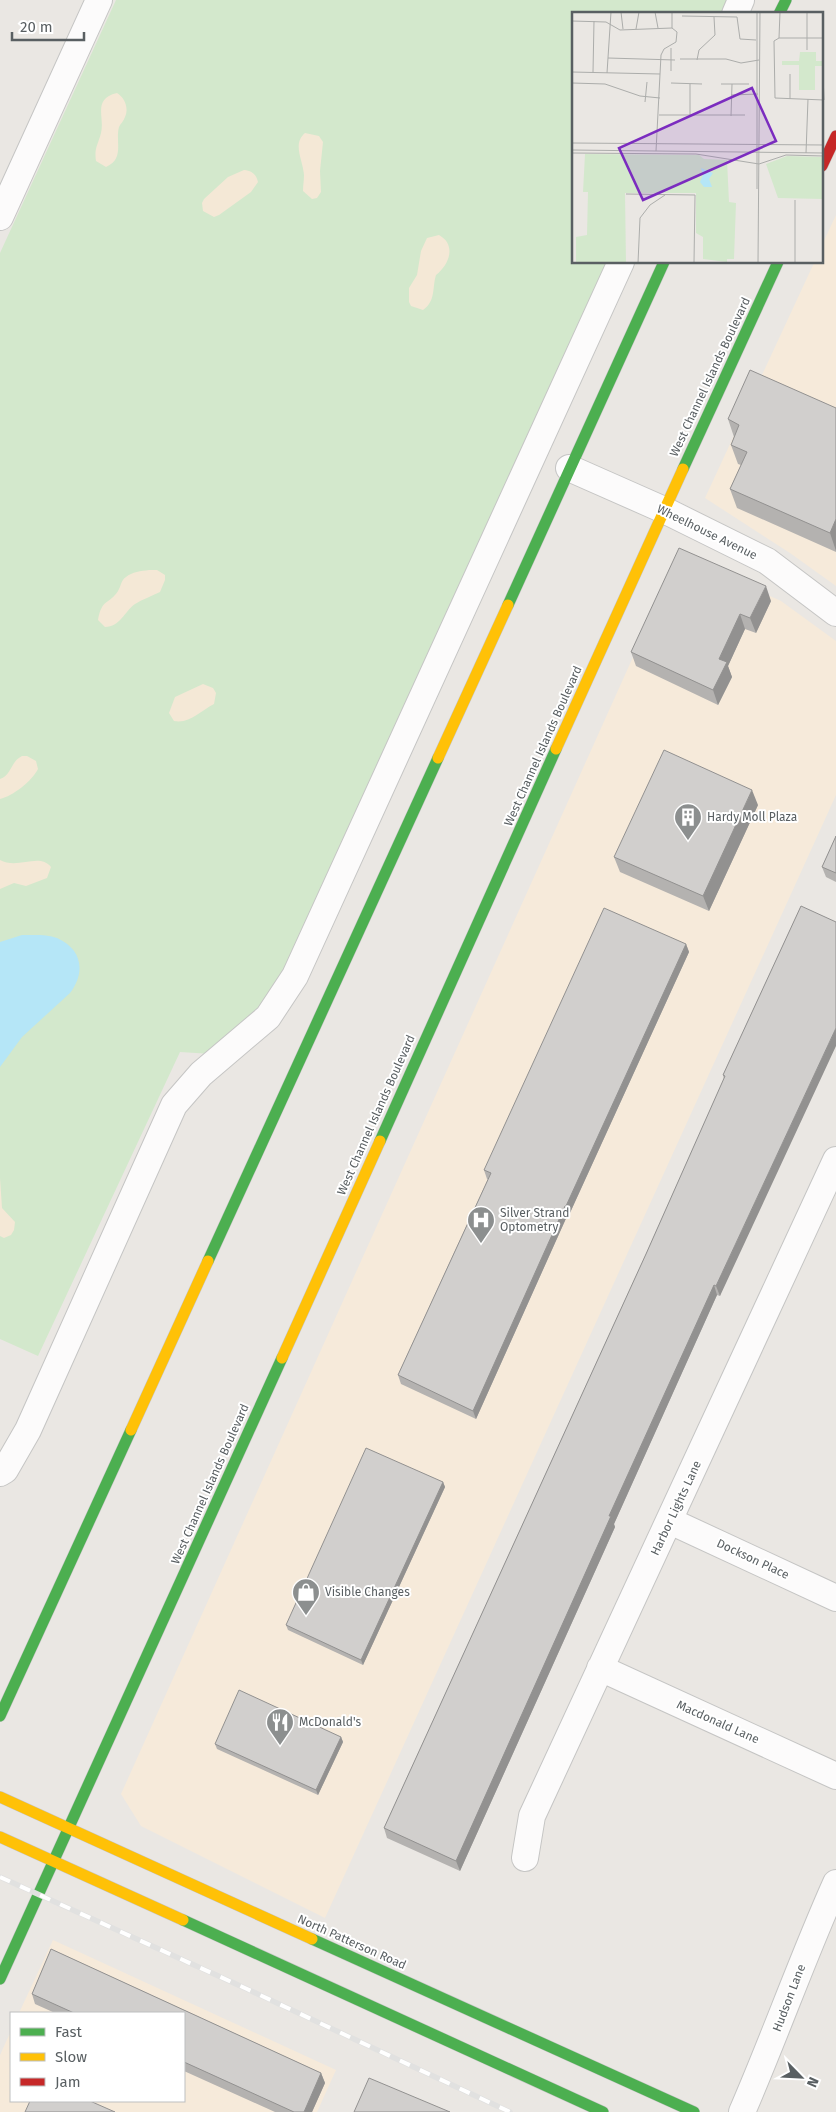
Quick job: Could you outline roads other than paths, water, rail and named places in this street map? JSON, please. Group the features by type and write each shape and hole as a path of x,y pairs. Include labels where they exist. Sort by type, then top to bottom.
{"main road":[{"path":"780,12 786,0"},
{"path":"824,162 836,136"},
{"path":"0,1716 663,264"},
{"name":"West Channel Islands Boulevard","path":"0,1979 777,264"},
{"name":"North Patterson Road","path":"0,1797 694,2112"},
{"path":"0,1837 603,2112"}],"street":[{"path":"0,217 100,0"},
{"path":"736,12 742,0"},
{"path":"0,1473 5,1470 28,1430 174,1106 201,1074 268,1017 295,976 620,264"},
{"name":"Wheelhouse Avenue","path":"569,468 664,510 767,561 836,613"},
{"name":"Harbor Lights Lane","path":"525,1858 532,1816 836,1160"},
{"name":"Dockson Place","path":"670,1521 836,1598"},
{"name":"Macdonald Lane","path":"600,1668 836,1776"},
{"name":"Hudson Lane","path":"742,2112 836,1883"}],"water":[{"path":"22,935 40,935 57,938 72,948 79,962 80,969 75,985 70,993 22,1037 0,1067 0,942"}],"railway":[{"path":"0,1877 247,1989 510,2112"}],"place":[{"name":"Hardy Moll Plaza","path":"688,841"},
{"name":"Silver Strand Optometry","path":"481,1244"},
{"name":"Visible Changes","path":"306,1616"},
{"name":"McDonald's","path":"280,1746"}]}
